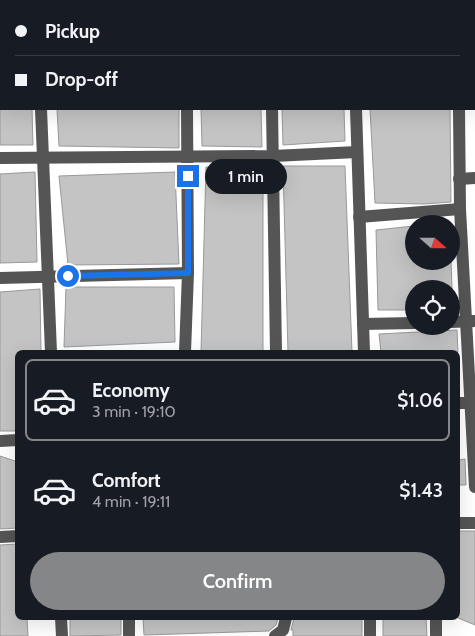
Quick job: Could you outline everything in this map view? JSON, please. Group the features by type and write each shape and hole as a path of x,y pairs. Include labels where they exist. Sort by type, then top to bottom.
{"street":[{"path":"41,110 51,350"},
{"path":"185,350 188,273 187,110"},
{"path":"272,110 276,350"},
{"path":"356,110 364,350"},
{"path":"459,110 460,209 470,321 468,403 475,487"},
{"path":"0,158 273,156 357,152"},
{"path":"459,179 475,178"},
{"path":"359,217 460,209"},
{"path":"0,278 188,273"},
{"path":"363,324 405,323"},
{"path":"0,441 15,440"},
{"path":"460,523 475,523"},
{"path":"0,537 15,536"},
{"path":"61,620 62,636"},
{"path":"129,620 129,636"},
{"path":"275,636 283,630 286,620"},
{"path":"370,620 370,636"},
{"path":"436,620 436,636"}],"building":[{"path":"0,110 32,110 33,145 0,145"},
{"path":"57,110 179,110 179,148 59,146"},
{"path":"201,110 261,110 262,147 202,146"},
{"path":"282,110 344,110 345,141 283,145"},
{"path":"370,110 450,110 451,202 424,204 375,203"},
{"path":"263,166 263,350 201,350 206,167"},
{"path":"283,166 345,166 352,350 288,350"},
{"path":"35,172 37,262 0,263 0,174"},
{"path":"175,172 179,264 68,265 59,176"},
{"path":"405,227 405,270 451,270 452,280 405,280 405,310 378,310 376,230"},
{"path":"66,287 174,287 175,342 64,347"},
{"path":"40,289 41,350 15,350 15,431 0,431 0,292"},
{"path":"405,333 405,335 457,335 458,350 381,350 379,334"},
{"path":"0,456 15,461 15,528 0,529"},
{"path":"465,459 466,485 460,485 460,460"},
{"path":"460,531 475,531 475,625 460,619"},
{"path":"15,544 15,620 27,620 28,636 0,636 0,545"},
{"path":"70,620 121,620 121,635 70,636"},
{"path":"143,620 277,620 276,625 269,631 144,635"},
{"path":"294,620 362,620 362,636 293,636 293,630 291,630"},
{"path":"383,620 426,620 427,636 383,636"}],"route":[{"path":"68,276 188,273 188,176"}]}
